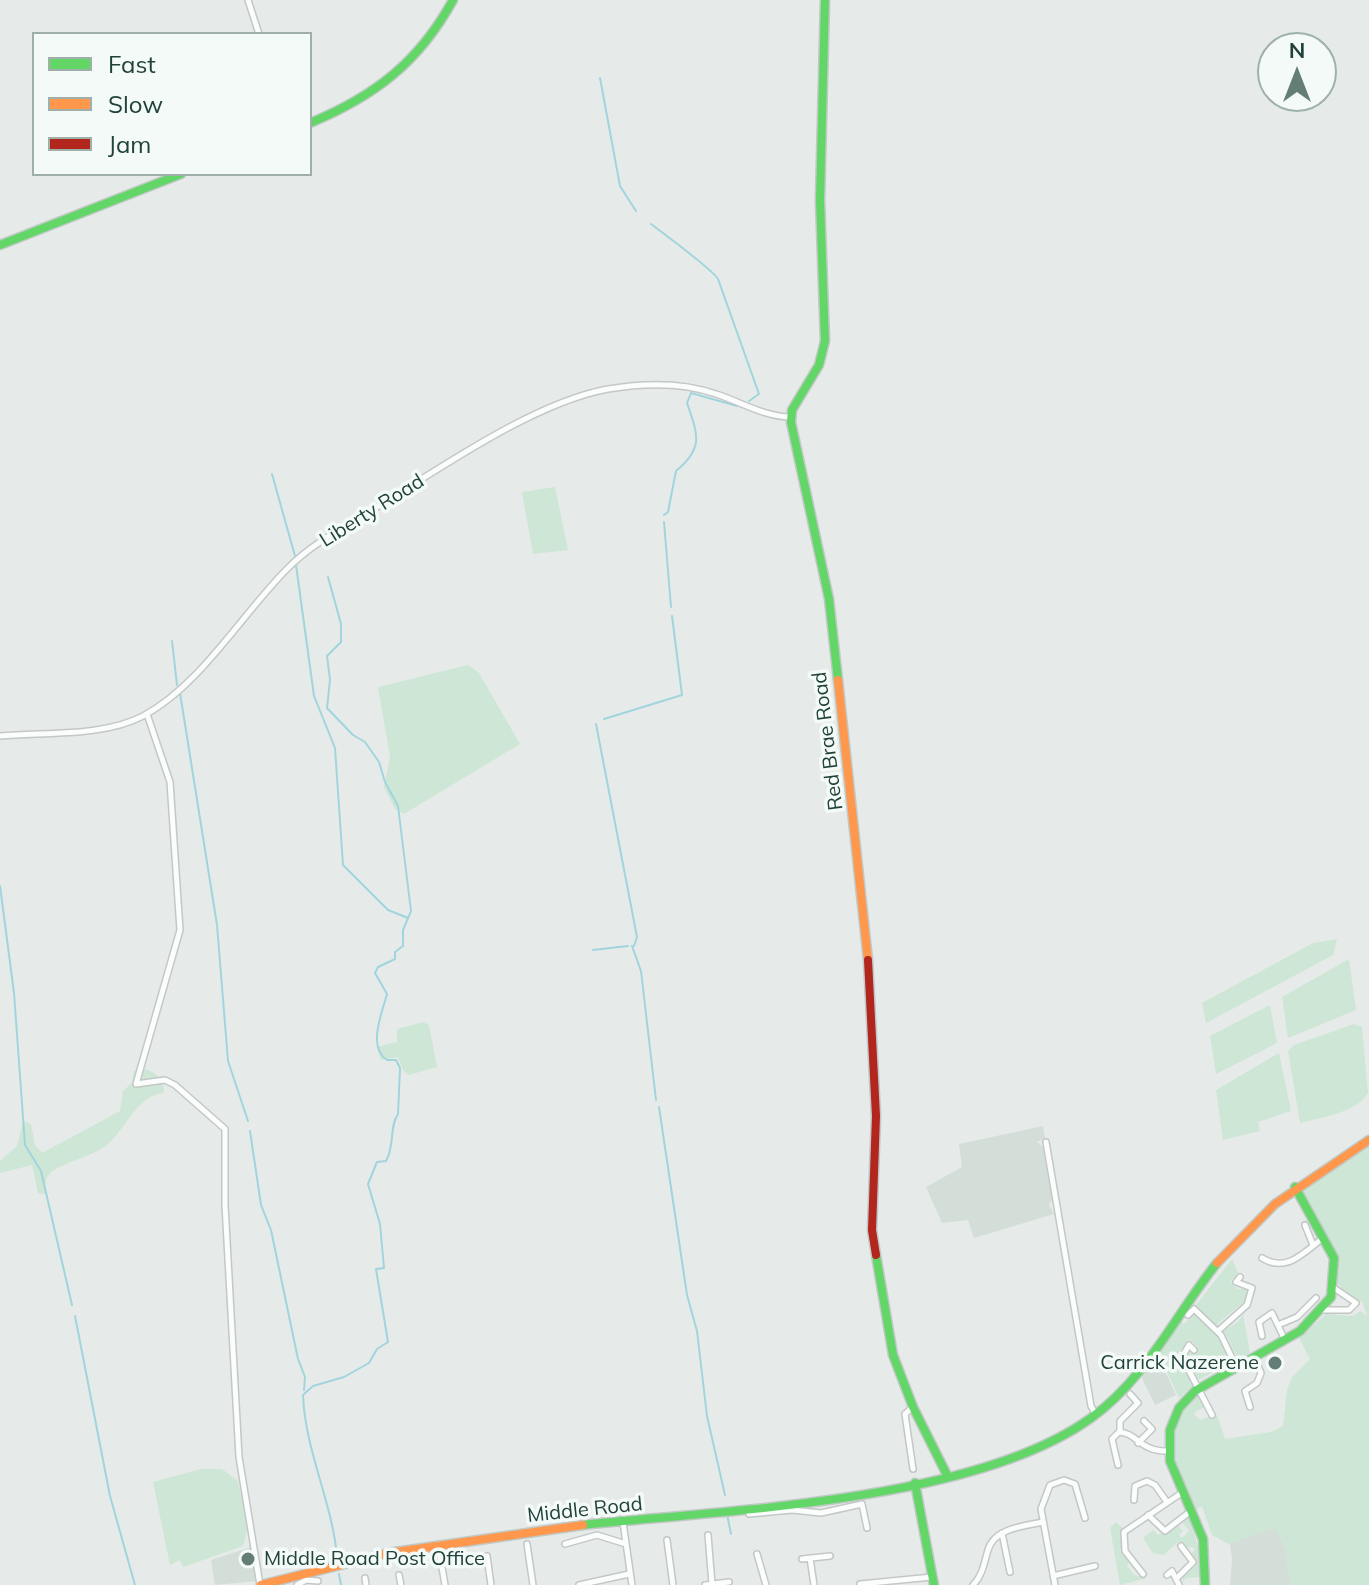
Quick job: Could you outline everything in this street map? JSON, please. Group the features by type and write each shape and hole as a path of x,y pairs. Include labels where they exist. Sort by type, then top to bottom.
{"street":[{"path":"248,0 258,32"},
{"path":"312,122 358,104 413,60 439,29 453,0"},
{"path":"791,417 819,365 825,341 820,158 825,0"},
{"path":"0,245 176,176"},
{"name":"Liberty Road","path":"0,736 106,727 147,714 181,687 286,569 303,555 442,467 536,416 603,390 660,385 706,391 766,413 791,417"},
{"name":"Red Brae Road","path":"791,417 829,599 868,955 876,1116 872,1230 893,1355 913,1407 947,1475"},
{"path":"147,714 170,782 180,930 136,1084 165,1080 175,1085 225,1129 225,1205 239,1457 264,1584"},
{"name":"Middle Road","path":"264,1584 347,1561 438,1544 819,1499 915,1483 1051,1441 1096,1415 1136,1372 1227,1249 1295,1187 1369,1140"},
{"path":"1046,1142 1091,1406 1096,1415"},
{"path":"1205,1585 1203,1539 1169,1451 1174,1417 1199,1387 1285,1340 1322,1310 1334,1288 1334,1258 1325,1236 1295,1187"},
{"path":"1308,1228 1313,1245"},
{"path":"1262,1258 1286,1264 1325,1236"},
{"path":"1218,1331 1249,1302 1252,1288 1236,1282 1240,1277"},
{"path":"1322,1310 1349,1310 1356,1303 1334,1288"},
{"path":"1278,1325 1303,1313 1316,1298"},
{"path":"1188,1315 1194,1309 1218,1331 1236,1366"},
{"path":"1262,1336 1258,1323 1272,1313 1285,1340"},
{"path":"1194,1350 1189,1345 1182,1355 1212,1415"},
{"path":"1250,1407 1245,1391 1257,1383 1261,1373 1254,1357"},
{"path":"1127,1455 1118,1462 1112,1439 1120,1431 1121,1421 1138,1403 1130,1394"},
{"path":"913,1407 905,1414 913,1469"},
{"path":"1138,1443 1152,1429 1144,1421"},
{"path":"1120,1431 1148,1450 1169,1451"},
{"path":"1055,1585 1043,1522 1044,1494 1052,1484 1064,1480 1078,1488 1085,1518"},
{"path":"1134,1500 1135,1487 1142,1481 1152,1482 1167,1502"},
{"path":"860,1584 933,1581 915,1483"},
{"path":"1143,1574 1127,1553 1123,1536 1129,1527 1184,1491"},
{"path":"819,1499 821,1513"},
{"path":"749,1514 792,1510 821,1513 862,1504 867,1528"},
{"path":"1148,1515 1163,1531 1187,1514"},
{"path":"623,1522 632,1585"},
{"path":"973,1585 981,1574 990,1545 1002,1533 1043,1522"},
{"path":"1178,1522 1185,1529"},
{"path":"1002,1533 1010,1572"},
{"path":"565,1544 597,1535 626,1544"},
{"path":"708,1535 712,1584"},
{"path":"667,1540 673,1585"},
{"path":"438,1544 445,1585"},
{"path":"527,1544 533,1585"},
{"path":"1178,1577 1192,1564 1181,1546"},
{"path":"1187,1553 1193,1547"},
{"path":"757,1554 766,1585"},
{"path":"487,1556 491,1585"},
{"path":"802,1559 830,1556"},
{"path":"810,1558 814,1585"},
{"path":"1053,1576 1095,1566"},
{"path":"1167,1575 1172,1571 1178,1577 1179,1585"},
{"path":"579,1585 630,1574"},
{"path":"399,1575 401,1585"},
{"path":"297,1585 306,1580 318,1581"},
{"path":"705,1585 729,1582"}],"shaded area":[{"path":"1043,1126 1045,1138 1037,1142 1043,1147 1052,1200 1049,1205 1054,1214 974,1238 968,1220 942,1223 926,1187 962,1167 959,1144"},
{"path":"1157,1354 1176,1395 1155,1405 1140,1374"},
{"path":"1271,1528 1277,1530 1286,1551 1291,1585 1230,1585 1230,1543"},
{"path":"251,1547 258,1581 215,1585 211,1560"}],"green space":[{"path":"555,487 568,550 533,554 522,492"},
{"path":"468,665 479,673 520,744 404,814 395,809 384,787 390,757 378,687"},
{"path":"1337,939 1333,955 1206,1023 1202,1003 1313,943"},
{"path":"1349,959 1356,1010 1288,1038 1282,997"},
{"path":"1270,1005 1277,1043 1216,1074 1210,1036"},
{"path":"423,1022 429,1025 437,1067 409,1075 403,1070 398,1057 381,1060 377,1047 397,1042 397,1029"},
{"path":"1354,1024 1362,1027 1368,1093 1347,1110 1300,1123 1288,1051 1294,1045"},
{"path":"1279,1053 1291,1111 1258,1122 1260,1131 1223,1140 1216,1090"},
{"path":"140,1068 157,1076 164,1093 154,1095 139,1106 103,1148 51,1172 46,1179 45,1194 38,1193 32,1165 0,1173 0,1161 17,1146 23,1121 31,1124 35,1145 42,1153 120,1111 123,1091 132,1083 134,1071"},
{"path":"1369,1140 1369,1585 1291,1585 1286,1551 1277,1530 1271,1528 1228,1544 1212,1535 1202,1506 1195,1510 1183,1480 1172,1435 1175,1420 1198,1394 1205,1407 1194,1415 1201,1420 1210,1416 1212,1421 1212,1417 1217,1415 1225,1439 1271,1432 1283,1426 1287,1390 1292,1377 1310,1359 1299,1338 1326,1314 1354,1316 1360,1311 1367,1316 1362,1301 1352,1301 1335,1280 1334,1258 1295,1187"},
{"path":"1232,1259 1238,1273 1230,1282 1238,1289 1247,1288 1246,1300 1216,1325 1195,1306"},
{"path":"1194,1314 1219,1337 1229,1363 1199,1380 1185,1356 1186,1352 1192,1353 1198,1347 1189,1339 1177,1355 1194,1384 1179,1398 1157,1350 1179,1320 1184,1324"},
{"path":"1243,1314 1250,1353 1238,1359 1224,1331 1239,1321"},
{"path":"201,1469 222,1469 238,1481 248,1527 243,1546 183,1567 180,1560 170,1565 153,1482"},
{"path":"1189,1516 1198,1547 1200,1577 1186,1578 1183,1582 1182,1577 1195,1565 1192,1553 1195,1548 1186,1547 1179,1541 1164,1555 1153,1553 1143,1538 1153,1530 1158,1535 1178,1526 1183,1531 1179,1535 1182,1538 1189,1531 1183,1523"},
{"path":"1116,1522 1124,1529 1121,1547 1129,1563 1127,1566 1134,1575 1147,1578 1120,1585 1110,1528"}],"waterway":[{"path":"600,78 620,186 636,211"},
{"path":"651,224 718,279 759,394 749,401"},
{"path":"664,515 668,512 676,471 695,448 696,433 687,403 691,393 737,406"},
{"path":"272,474 295,556"},
{"path":"664,522 671,607"},
{"path":"296,565 314,696 335,748 343,865 388,910 408,918"},
{"path":"328,577 341,624 341,642 327,656 330,680 327,708 353,735 365,742 379,762 385,782 398,806 411,911 403,930 403,946 395,952 395,959 378,967 375,973 387,994 378,1029 378,1047 387,1060 396,1060 400,1068 398,1114 390,1149 386,1161 377,1162 368,1184 380,1224 384,1268 376,1269 388,1342 377,1349 369,1363 344,1377 313,1386 303,1395 308,1436 330,1516 337,1556"},
{"path":"604,719 682,695 672,616"},
{"path":"172,641 177,685"},
{"path":"180,693 217,925 228,1061 248,1121"},
{"path":"596,724 637,937 634,946"},
{"path":"0,886 14,993 25,1145 41,1171 72,1305"},
{"path":"593,950 628,946"},
{"path":"632,946 641,971 656,1100"},
{"path":"659,1107 687,1295 697,1331 707,1416 725,1495"},
{"path":"250,1131 261,1205 271,1230 298,1359 305,1377 304,1390"},
{"path":"75,1316 110,1496 135,1585"},
{"path":"727,1514 731,1534"},
{"path":"339,1574 341,1585"}],"traffic: fast":[{"path":"312,122 355,101 393,75 425,42 453,0"},
{"path":"825,0 820,200 825,341 819,365 792,410 791,422 829,599 838,680"},
{"path":"0,245 176,176"},
{"path":"1205,1585 1203,1539 1170,1461 1170,1430 1179,1408 1195,1391 1300,1331 1331,1297 1334,1258 1295,1187"},
{"path":"876,1255 893,1355 913,1407 947,1475"},
{"path":"583,1525 776,1507 917,1485 983,1468 1042,1446 1091,1418 1111,1402 1144,1365 1217,1263"},
{"path":"915,1483 934,1585"}],"traffic: slow":[{"path":"838,680 868,960"},
{"path":"1217,1263 1275,1204 1369,1140"},
{"path":"261,1585 388,1553 583,1525"}],"traffic: jam":[{"path":"868,960 876,1116 872,1230 876,1255"}],"place":[{"name":"Carrick Nazerene","path":"1275,1363"},
{"name":"Middle Road Post Office","path":"248,1559"}]}
